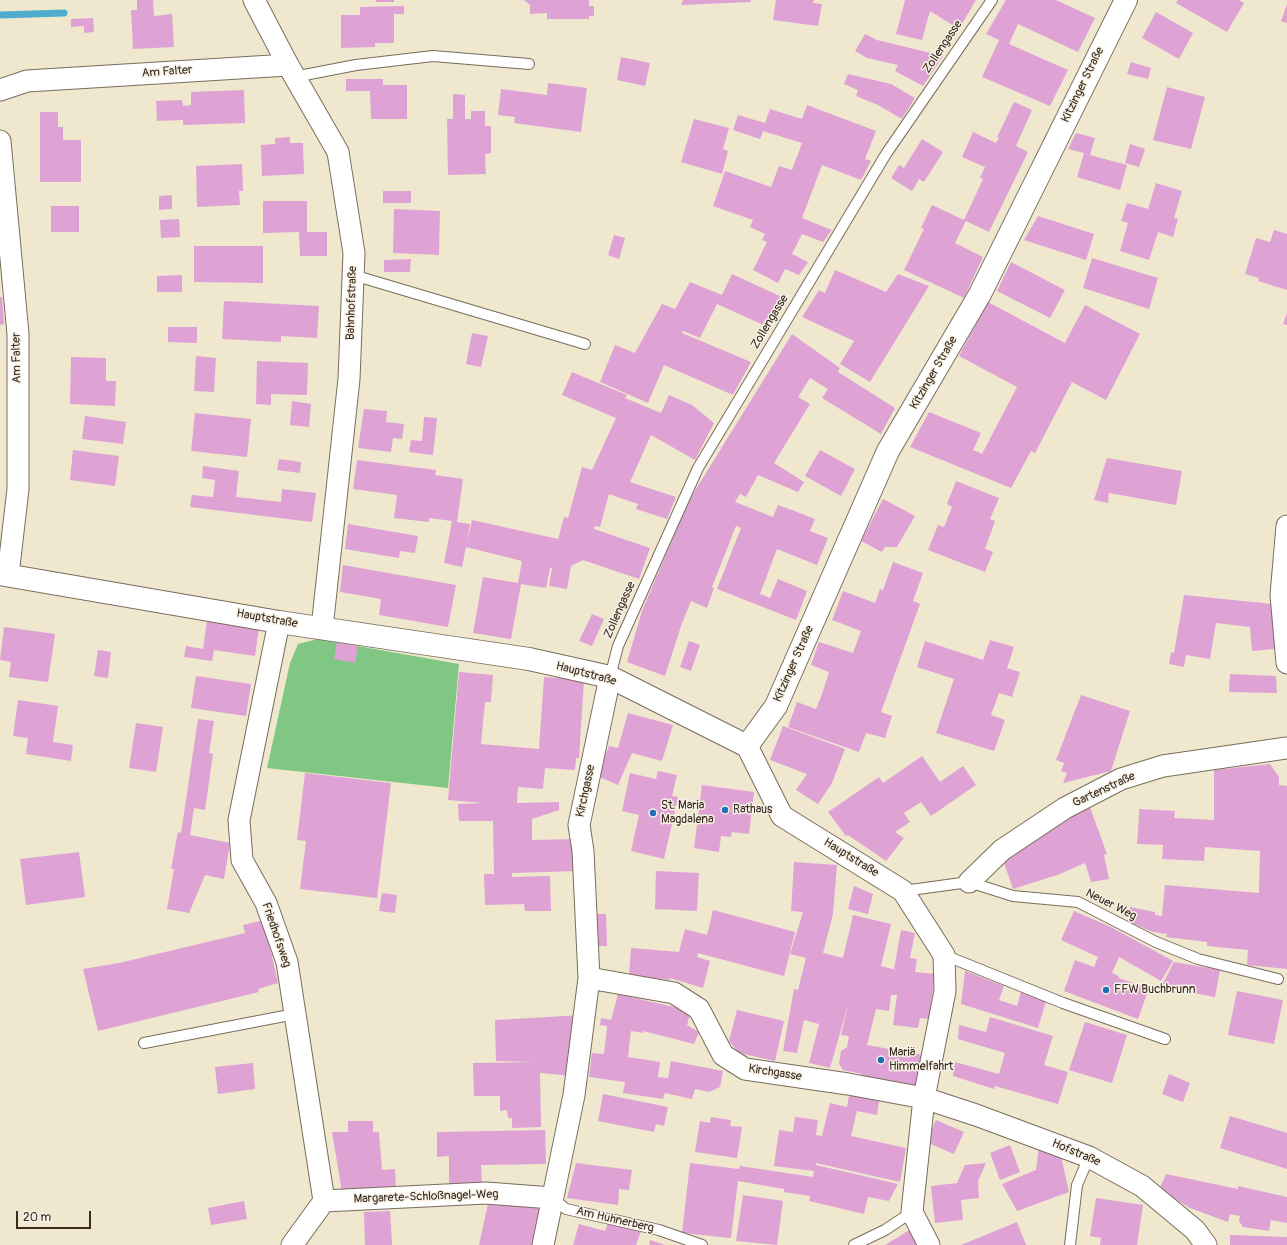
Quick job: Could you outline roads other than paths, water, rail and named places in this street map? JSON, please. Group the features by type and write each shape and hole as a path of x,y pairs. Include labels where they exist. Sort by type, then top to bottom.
{"street":[{"name":"Bahnhofstraße","path":"254,0 291,71 338,152 354,253 349,378 322,628"},
{"name":"Kitzinger Straße","path":"747,746 776,706 888,451 980,294 1126,0"},
{"name":"Am Falter","path":"0,90 27,81 291,71"},
{"name":"Am Falter","path":"0,141 18,334 18,489 4,574"},
{"path":"1287,526 1281,595 1287,663"},
{"name":"Hauptstraße","path":"4,574 279,622 529,659 610,678 747,746 782,816 903,891 944,955"},
{"name":"Friedhofsweg","path":"279,622 240,820 242,860 266,903 287,962 324,1201"},
{"name":"Kirchgasse","path":"552,1198 574,1095 589,978 583,851 578,825 610,678"},
{"name":"Gartenstraße","path":"969,882 1002,850 1065,808 1121,779 1163,766 1287,748"},
{"path":"929,1245 912,1212 924,1098 945,991 944,955"},
{"name":"Kirchgasse","path":"589,978 674,992 700,1009 724,1054 744,1069 848,1084 924,1098"},
{"name":"Hofstraße","path":"924,1098 976,1115 1089,1157 1142,1186 1195,1230 1206,1245"},
{"name":"Margarete-Schloßnagel-Weg","path":"324,1201 486,1193 552,1198"},
{"path":"543,1245 552,1198"},
{"path":"292,1245 324,1201"}],"lane":[{"name":"Zollengasse","path":"610,678 618,646 698,468 886,154 992,0"},
{"path":"291,71 433,56 529,64"},
{"path":"353,275 585,344"},
{"name":"Neuer Weg","path":"903,891 969,882 1013,896 1078,902 1156,942 1198,959 1278,979"},
{"path":"944,955 1063,1003 1165,1039"},
{"path":"144,1044 295,1014"},
{"path":"1070,1245 1077,1185 1089,1157"},
{"name":"Am Hühnerberg","path":"552,1198 566,1209 659,1230 702,1245"},
{"path":"854,1245 885,1230 912,1212"}],"waterway":[{"path":"0,15 64,13"}],"place":[{"name":"Rathaus","path":"725,810"},
{"name":"St. Maria Magdalena","path":"653,813"},
{"name":"FFW Buchbrunn","path":"1106,990"},
{"name":"Mariä Himmelfahrt","path":"881,1060"}]}
